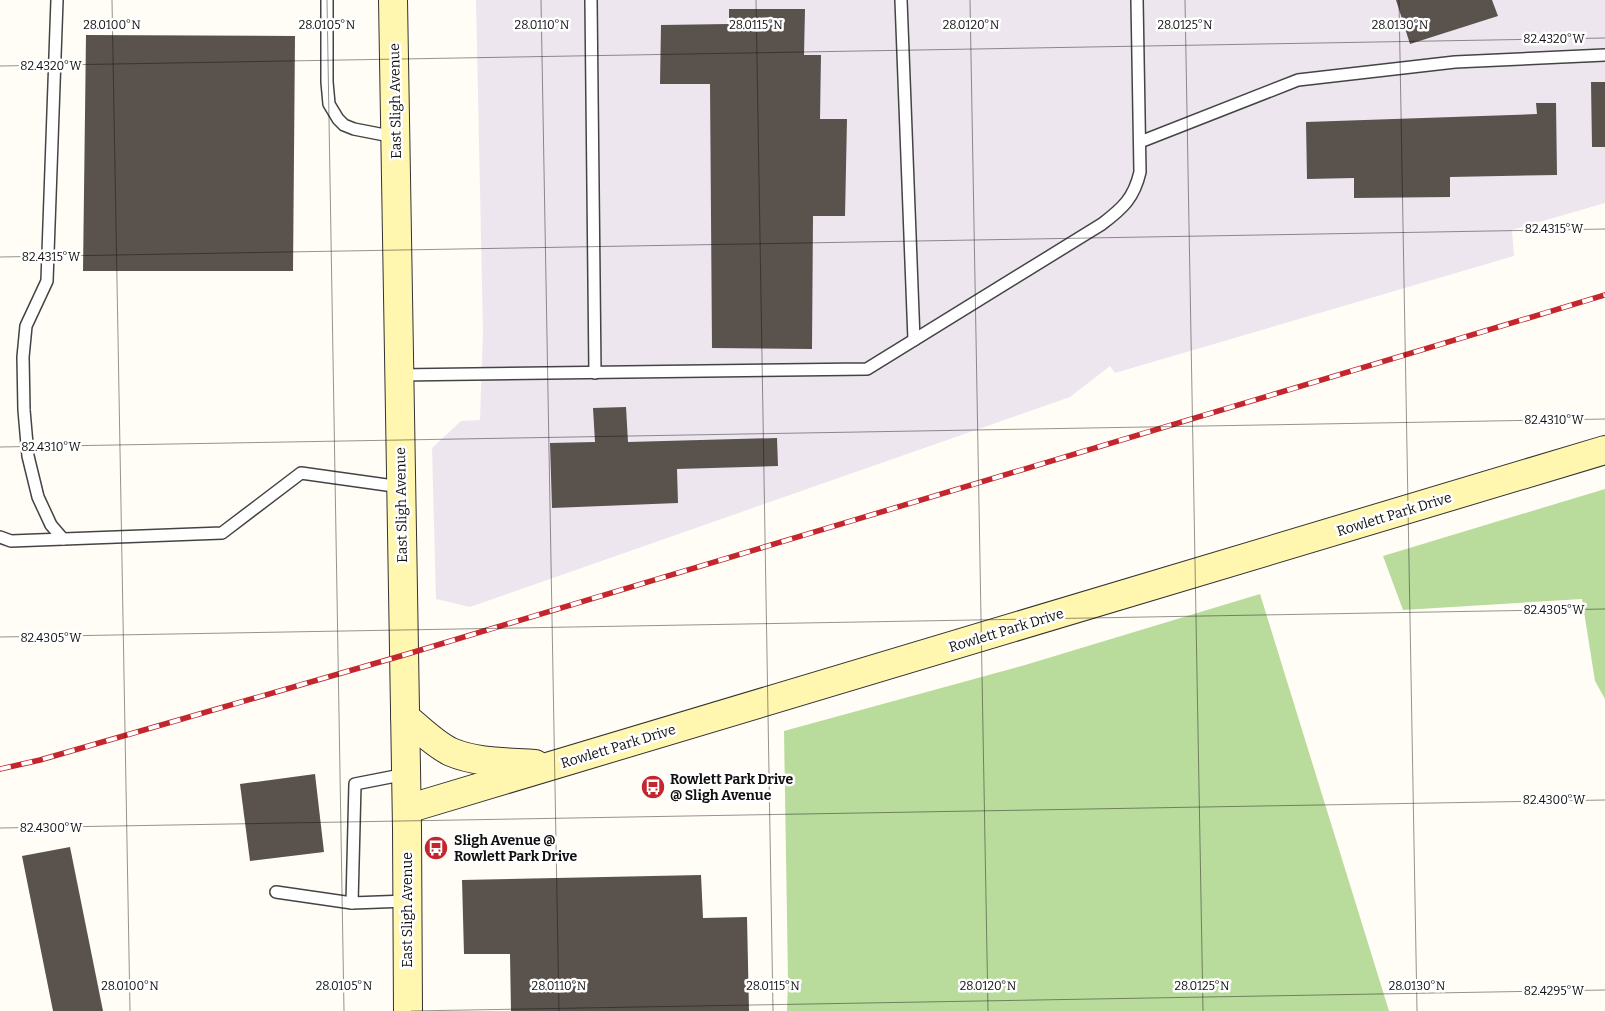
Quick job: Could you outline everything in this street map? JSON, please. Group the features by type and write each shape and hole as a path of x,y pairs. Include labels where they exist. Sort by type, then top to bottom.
{"street":[{"name":"East Sligh Avenue","path":"393,0 406,774 408,1011"},
{"name":"Rowlett Park Drive","path":"406,809 1605,450"},
{"path":"405,717 452,752 478,760 551,766"}],"lane":[{"path":"57,0 47,281 26,326 23,357 24,410 28,456 38,497 51,524 63,539"},
{"path":"327,0 327,82 329,104 344,124 395,137"},
{"path":"591,0 595,373"},
{"path":"901,0 914,340"},
{"path":"399,375 867,369 1102,224 1121,210 1131,197 1138,184 1140,172 1137,0"},
{"path":"1140,142 1298,80 1455,62 1605,55"},
{"path":"0,537 10,541 222,533 301,473 401,487"},
{"path":"352,903 356,784 406,774"},
{"path":"276,892 352,903 407,901"}],"shaded area":[{"path":"476,0 1605,0 1605,203 1512,230 1514,256 1115,373 1110,366 1070,397 470,607 436,599 432,448 461,421 480,420 483,332"}],"green space":[{"path":"1605,489 1605,699 1595,681 1582,599 1403,610 1383,556"},
{"path":"1260,594 1389,1011 787,1011 784,731 1025,665"}],"building":[{"path":"1396,0 1492,0 1498,16 1410,44"},
{"path":"729,9 805,9 804,55 821,55 820,119 847,119 845,216 813,216 812,349 712,348 710,84 660,84 661,25 729,24"},
{"path":"86,35 295,36 293,271 83,271"},
{"path":"1591,82 1605,82 1605,147 1592,147"},
{"path":"1536,103 1556,103 1557,175 1450,177 1450,197 1354,198 1354,178 1307,179 1306,122 1537,114"},
{"path":"626,407 628,442 777,438 778,466 677,469 678,503 552,508 550,443 595,442 593,408"},
{"path":"315,774 324,852 250,861 240,784"},
{"path":"70,847 103,1011 53,1011 22,856"},
{"path":"701,875 703,918 747,917 749,1011 511,1011 510,954 464,954 462,880"}],"railway":[{"path":"0,769 40,760 404,655 1605,295"}],"place":[{"name":"Rowlett Park Drive @ Sligh Avenue","path":"653,787"},
{"name":"Sligh Avenue @ Rowlett Park Drive","path":"436,848"}]}
